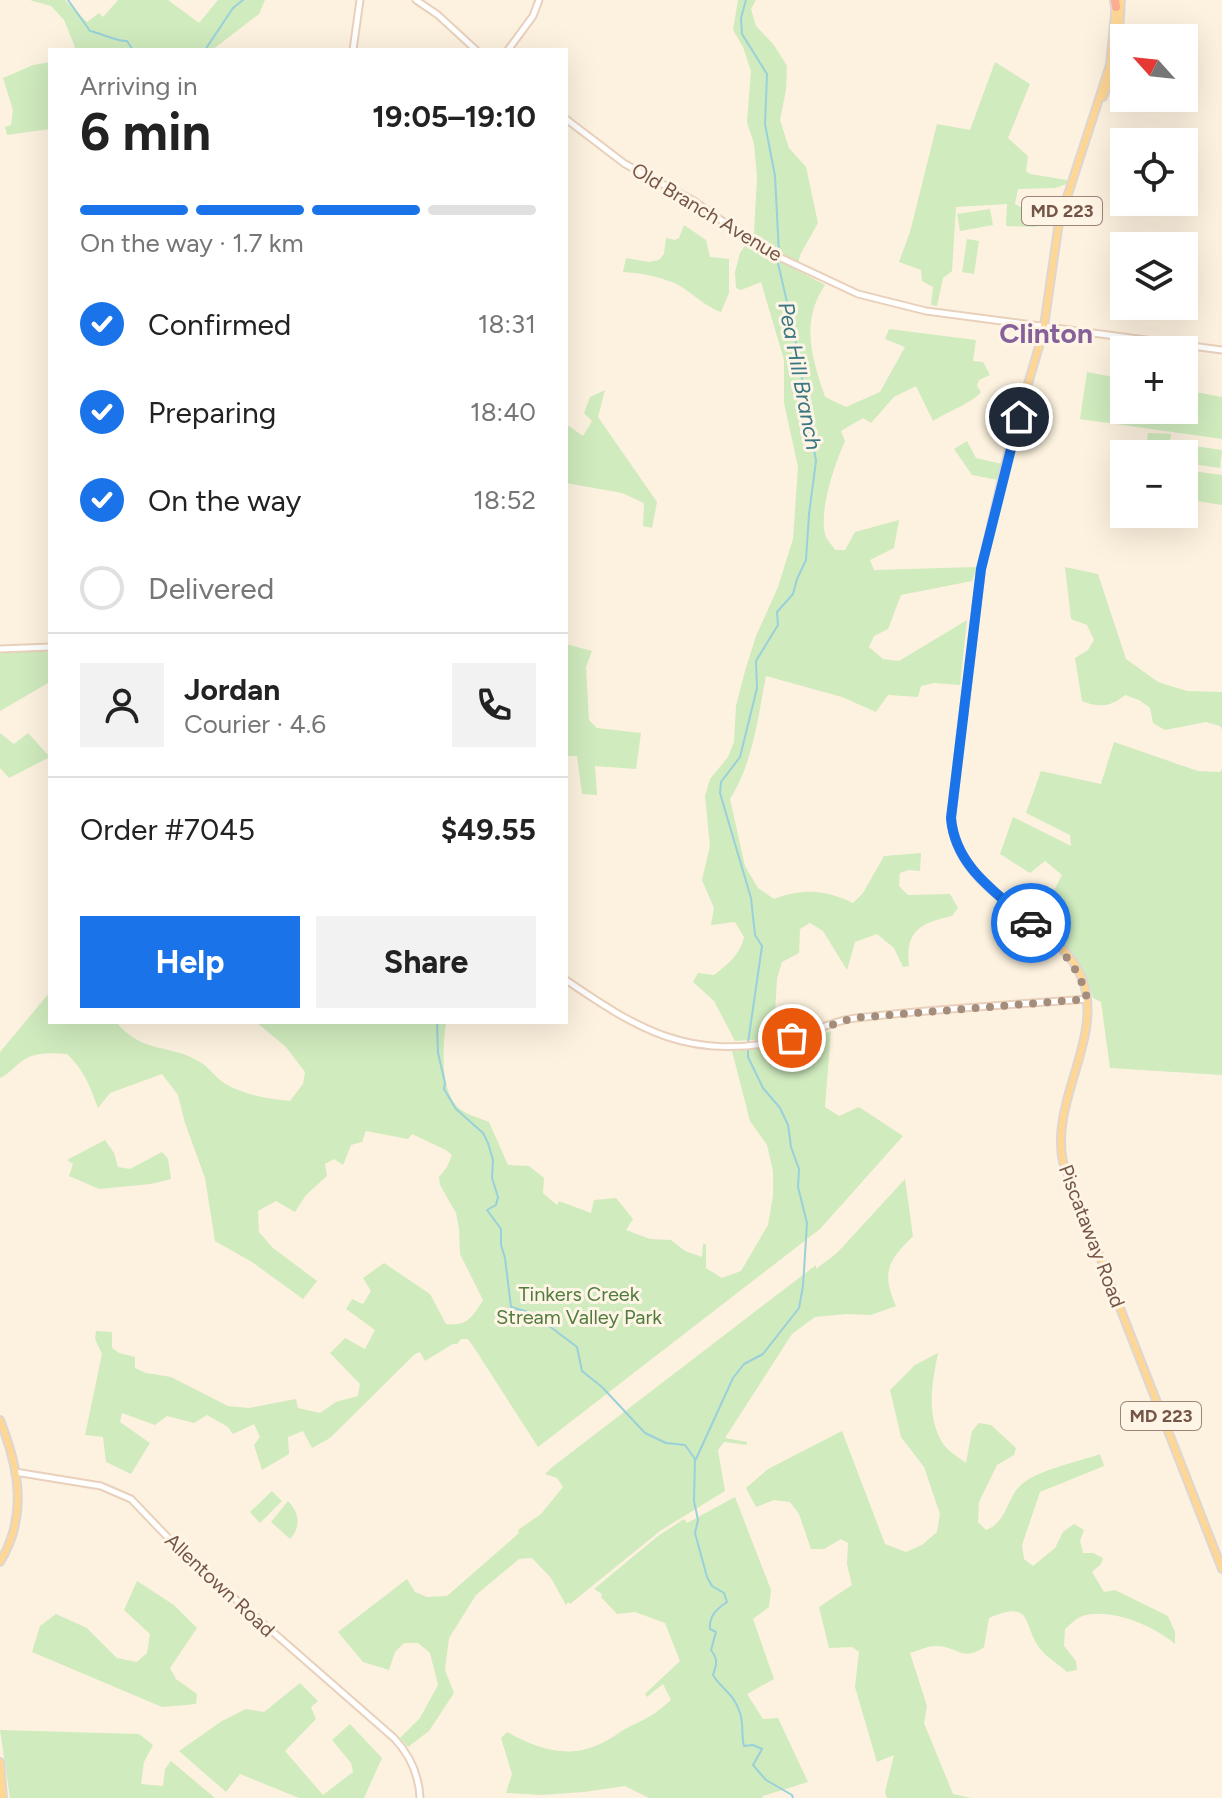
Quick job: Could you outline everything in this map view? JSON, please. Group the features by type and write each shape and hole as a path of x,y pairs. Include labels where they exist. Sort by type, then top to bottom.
{"main road":[{"path":"353,48 360,0"},
{"path":"416,0 438,15 474,48"},
{"path":"509,48 533,16 539,0"},
{"path":"1117,2 1121,24"},
{"name":"MD 223","path":"1115,24 1117,2"},
{"name":"MD 223","path":"1044,326 1057,228 1110,61"},
{"name":"MD 223","path":"1100,100 1110,80"},
{"name":"Old Branch Avenue","path":"568,121 625,164 698,203 762,249 852,292 926,311 1222,350"},
{"name":"Piscataway Road","path":"1044,326 1010,445 981,569 951,818 955,840 967,864 1063,951 1078,971 1087,999 1085,1028 1062,1122 1062,1158 1222,1569"},
{"path":"0,649 48,647"},
{"path":"568,981 645,1030 674,1040 718,1046 779,1042 853,1018 1087,999"},
{"path":"0,1420 14,1472 17,1524 13,1540 0,1562"},
{"name":"Allentown Road","path":"14,1472 104,1487 138,1504 204,1571 394,1738 411,1760 419,1782 420,1798"},
{"path":"0,1762 3,1798"}],"green space":[{"path":"30,0 65,0 87,22 99,13 103,17 118,0 168,0 199,23 218,0 265,0 259,14 215,48 74,48 64,20 51,6"},
{"path":"738,0 756,0 751,9 756,26 774,45 787,66 780,120 789,148 806,167 818,223 800,255 797,270 825,285 813,313 811,340 825,397 846,407 880,392 905,347 885,339 889,329 976,340 973,361 983,362 990,375 979,380 977,386 981,392 977,396 933,421 916,386 894,397 871,423 863,418 841,431 845,441 824,512 825,534 835,550 845,550 855,532 899,520 894,548 870,560 874,570 977,567 972,581 901,595 888,629 874,636 869,647 883,659 899,661 967,620 960,685 934,683 921,686 918,697 888,695 876,712 842,697 766,676 749,755 730,799 745,866 758,888 774,899 814,892 853,903 863,893 884,856 921,853 920,871 900,873 899,886 908,895 950,894 958,908 952,916 917,930 910,944 909,966 903,967 894,948 877,934 855,942 847,970 823,931 810,923 800,929 799,953 782,962 777,978 775,1015 768,1021 767,1039 735,1041 714,1001 693,982 698,973 714,975 724,967 737,954 744,937 735,922 711,925 714,908 702,880 710,846 705,796 710,779 728,757 734,742 736,706 745,671 793,539 798,467 784,403 784,360 761,282 741,290 736,288 735,272 740,253 754,233 757,177 754,144 747,122 751,71 733,30"},
{"path":"48,62 48,129 7,135 5,127 11,125 13,110 3,78 33,65"},
{"path":"995,62 1030,84 1008,138 1028,156 1026,171 1067,180 1067,184 1055,188 1018,189 1015,204 1022,208 1021,220 1037,222 1036,227 1006,226 1007,204 956,207 952,271 943,278 937,306 931,305 933,287 922,281 921,270 899,262 910,232 937,124 970,130"},
{"path":"990,209 993,225 960,231 957,214"},
{"path":"684,225 706,240 710,257 729,259 729,293 721,312 672,282 623,272 626,258 649,262 659,260 664,254 666,238 679,238"},
{"path":"967,239 979,241 974,274 962,272"},
{"path":"1087,372 1110,376 1110,423 1080,419"},
{"path":"605,390 598,417 657,502 652,528 643,526 644,503 622,493 568,483 568,425 583,436 592,421 584,413 590,397"},
{"path":"1198,393 1222,397 1222,439 1116,424 1198,424"},
{"path":"1148,433 1171,434 1170,440 1147,440"},
{"path":"967,441 976,458 1002,464 998,480 972,475 954,449"},
{"path":"1198,446 1222,450 1220,468 1198,465"},
{"path":"1198,472 1222,475 1222,505 1198,501"},
{"path":"1065,567 1098,574 1126,659 1158,682 1187,691 1222,692 1222,730 1220,726 1206,722 1165,730 1153,723 1150,708 1125,695 1105,705 1082,701 1075,658 1088,650 1094,640 1087,625 1071,619"},
{"path":"568,645 592,651 586,667 589,720 597,728 641,733 636,769 595,766 597,795 582,794 577,756 568,756"},
{"path":"48,652 48,683 0,711 0,653"},
{"path":"0,733 14,744 28,733 48,755 48,758 9,778 0,768"},
{"path":"1114,742 1198,771 1220,772 1222,769 1222,1075 1110,1068 1101,1002 1093,998 1070,952 1033,916 1049,900 1062,875 1045,861 1030,873 1000,854 1013,817 1071,846 1070,835 1026,813 1041,771 1101,784"},
{"path":"48,994 48,1024 118,1024 137,1040 200,1062 221,1081 240,1091 290,1101 303,1084 305,1072 286,1047 258,1024 446,1024 444,1068 453,1101 470,1115 489,1122 508,1165 529,1166 544,1178 543,1193 557,1205 559,1201 591,1213 594,1200 616,1198 633,1219 626,1230 650,1239 671,1240 685,1251 702,1257 703,1244 706,1244 706,1268 722,1278 741,1271 768,1225 773,1196 773,1171 767,1145 750,1121 732,1051 787,1046 831,1031 825,1107 839,1116 859,1107 903,1136 820,1229 538,1447 473,1346 468,1339 461,1339 425,1361 420,1352 415,1354 330,1438 312,1448 303,1431 288,1437 289,1454 262,1470 254,1445 260,1437 254,1424 233,1434 228,1427 207,1415 194,1423 167,1416 155,1425 122,1413 120,1422 150,1443 131,1474 106,1462 103,1437 85,1435 102,1354 95,1339 96,1331 112,1332 112,1348 135,1357 135,1368 171,1377 228,1406 249,1408 296,1399 298,1408 320,1413 336,1402 358,1396 360,1384 330,1353 345,1338 365,1349 375,1330 346,1309 352,1299 363,1304 371,1291 363,1278 384,1263 430,1294 446,1324 468,1320 483,1300 460,1254 456,1213 440,1185 439,1177 452,1155 412,1134 408,1139 366,1131 362,1142 351,1145 343,1165 334,1159 325,1164 327,1176 306,1195 295,1212 276,1201 258,1211 259,1232 273,1248 317,1281 303,1299 252,1262 215,1241 205,1178 178,1095 162,1074 110,1093 98,1108 86,1079 67,1054 32,1056 0,1078 0,1052"},
{"path":"105,1140 114,1153 118,1167 130,1169 162,1152 168,1159 171,1179 99,1189 69,1176 73,1164 67,1160"},
{"name":"Tinkers Creek Stream Valley Park","path":"905,1179 913,1236 893,1260 888,1276 896,1306 871,1315 815,1317 792,1334 725,1438 747,1442 747,1445 724,1442 718,1450 725,1491 660,1531 570,1604 568,1602 566,1605 551,1578 532,1558 519,1559 476,1595 449,1638 445,1670 454,1693 429,1731 408,1747 400,1738 420,1718 438,1685 430,1653 418,1643 404,1643 395,1652 389,1670 363,1662 338,1632 407,1579 415,1592 427,1597 447,1596 519,1533 518,1530 541,1514 563,1487 557,1478 545,1474 551,1468 816,1265 816,1269 837,1253"},
{"path":"938,1353 932,1387 932,1410 937,1432 944,1445 966,1463 972,1431 979,1423 991,1425 1016,1448 1014,1455 997,1465 979,1502 978,1522 986,1530 998,1522 1011,1498 1026,1481 1057,1467 1100,1454 1104,1466 1040,1492 1022,1545 1024,1559 1033,1566 1055,1548 1063,1532 1074,1524 1084,1530 1080,1541 1083,1553 1093,1553 1103,1558 1092,1572 1104,1592 1115,1590 1168,1616 1175,1632 1175,1644 1133,1620 1109,1614 1083,1616 1065,1629 1064,1646 1076,1661 1077,1670 1067,1672 1042,1651 1025,1618 1014,1611 989,1618 984,1647 976,1652 965,1653 935,1646 910,1653 927,1706 924,1723 953,1794 971,1798 887,1798 885,1792 894,1755 877,1762 855,1687 859,1652 852,1647 829,1648 819,1607 852,1585 847,1564 848,1543 841,1539 824,1549 811,1549 799,1514 790,1502 774,1500 756,1507 746,1488 768,1469 842,1431 885,1544 906,1552 922,1545 937,1532 940,1514 924,1467 901,1437 890,1390 915,1365"},
{"path":"272,1491 282,1501 260,1523 250,1512"},
{"path":"735,1497 771,1590 769,1607 753,1619 774,1679 747,1694 763,1719 778,1718 808,1782 762,1798 649,1798 625,1786 541,1795 506,1793 512,1774 501,1738 507,1732 553,1750 577,1751 605,1741 651,1716 671,1700 663,1684 647,1697 645,1694 680,1661 665,1623 635,1612 617,1614 601,1597 602,1594 594,1589 658,1536 684,1519 687,1523"},
{"path":"288,1501 298,1520 290,1539 271,1522"},
{"path":"137,1581 174,1605 197,1628 170,1668 176,1679 197,1694 196,1704 162,1707 32,1652 40,1626 56,1614 87,1628 117,1658 137,1662 147,1653 150,1634 124,1610"},
{"path":"300,1683 318,1701 311,1707 316,1719 285,1751 323,1795 353,1772 351,1763 332,1740 350,1724 382,1758 364,1798 299,1798 240,1774 226,1792 179,1751 222,1721 246,1709 264,1712"},
{"path":"0,1730 139,1734 153,1745 144,1762 141,1784 163,1786 165,1769 171,1761 215,1798 10,1798"}],"waterway":[{"path":"68,0 90,31 127,41 132,48"},
{"path":"206,48 233,8 243,0"},
{"name":"Pea Hill Branch","path":"746,0 741,18 742,34 767,74 765,124 775,176 779,254"},
{"name":"Pea Hill Branch","path":"748,1043 762,946 755,935 751,898 720,793 721,782 740,757 757,688 756,661 778,625 777,612 793,594 806,560 816,461 794,332 777,259"},
{"path":"437,1024 444,1089 456,1109 483,1133 493,1160 492,1178 498,1197 496,1205 487,1210 501,1229 511,1307 532,1313 577,1347 582,1371 602,1387 645,1433 666,1443 685,1445 695,1459 694,1501 698,1520 695,1533 707,1577 712,1586 724,1593 727,1602 711,1620 710,1629 716,1632 711,1650 716,1662 713,1675 737,1706 744,1746 753,1745 762,1749 753,1765 766,1780 793,1798"},
{"name":"Pea Hill Branch","path":"696,1459 733,1378 744,1364 763,1354 799,1308 803,1286 807,1223 798,1187 799,1169 791,1147 788,1125 780,1108 763,1088 748,1057 748,1048"}],"way so far":[{"path":"792,1038 853,1018 1087,999 1082,979 1072,962 1031,923"}],"district":[{"name":"Clinton","path":"1046,333"}],"route":[{"path":"1019,417 981,569 951,818 955,840 967,864 1031,923"}]}
